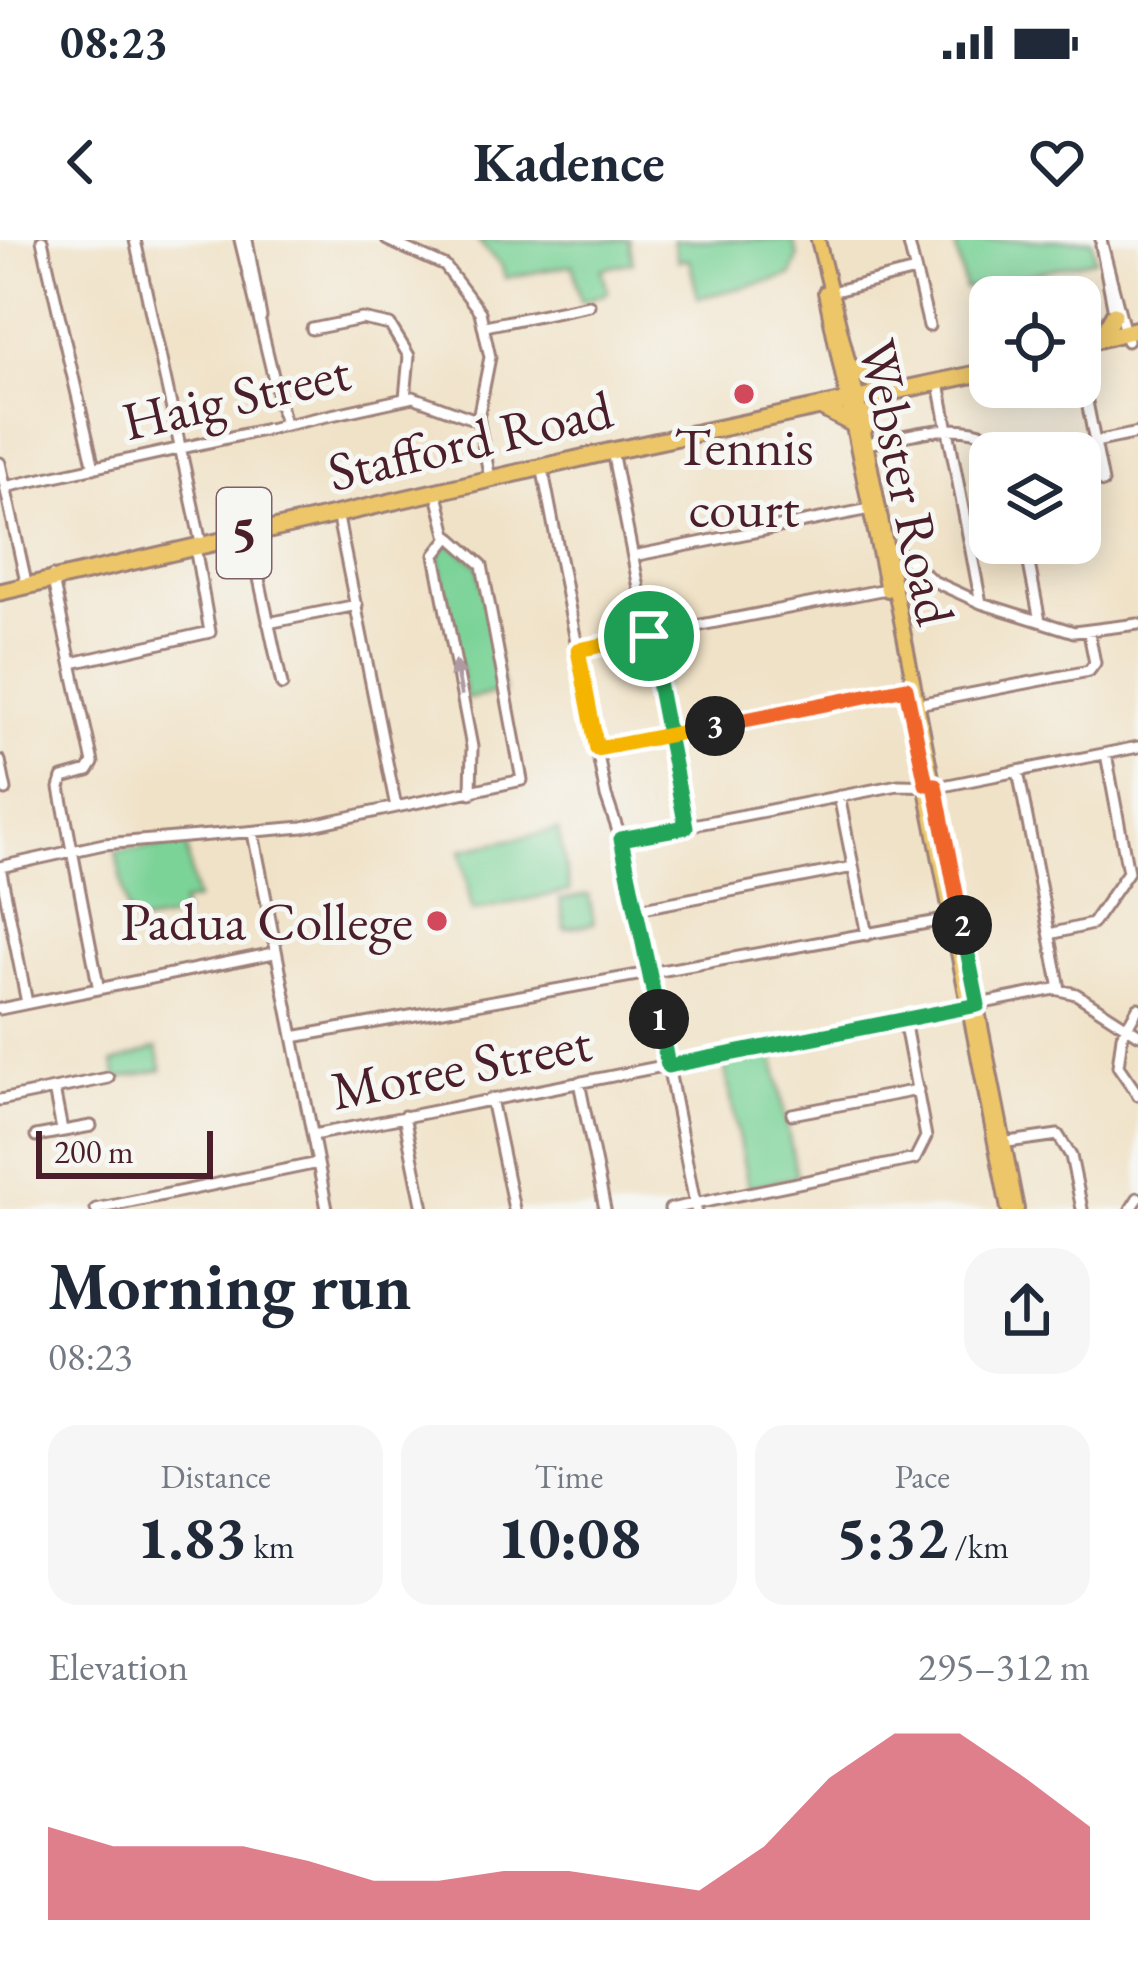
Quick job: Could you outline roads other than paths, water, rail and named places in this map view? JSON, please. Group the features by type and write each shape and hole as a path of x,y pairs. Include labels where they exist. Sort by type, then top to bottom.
{"highway":[{"path":"1117,312 1129,334 1101,338 1117,312"},
{"path":"824,409 861,432 880,391 850,366"},
{"name":"Stafford Road","path":"0,588 969,372"},
{"name":"Stafford Road","path":"880,391 969,373"},
{"name":"Stafford Road","path":"722,426 824,409 852,398"}],"main road":[{"name":"Webster Road","path":"818,240 918,704 928,780"},
{"name":"Webster Road","path":"829,291 850,366 852,398"},
{"name":"Webster Road","path":"861,432 870,509 884,552"},
{"name":"Webster Road","path":"891,588 906,688 1013,1209"}],"street":[{"path":"42,240 94,468"},
{"path":"72,663 210,632 181,448 135,240"},
{"path":"244,240 285,425"},
{"path":"387,240 412,247 445,266 469,292 485,326 490,357 478,421 490,478"},
{"path":"908,240 929,326"},
{"path":"1101,240 1117,312"},
{"path":"829,291 915,271"},
{"path":"485,326 589,304"},
{"path":"312,328 362,319 390,325 409,356 405,398"},
{"path":"939,382 982,604"},
{"name":"Haig Street","path":"4,492 405,398 420,397 466,421 478,421"},
{"path":"861,432 948,428 969,433"},
{"path":"1101,441 1138,433"},
{"path":"613,451 686,827"},
{"path":"0,463 26,582"},
{"path":"542,466 597,749 638,909 696,1206"},
{"path":"1101,476 1102,482"},
{"path":"27,1003 0,867 73,851 253,832 522,780 483,568 450,536 436,491"},
{"path":"633,556 870,509"},
{"path":"337,513 396,807"},
{"path":"249,532 282,685"},
{"path":"450,536 435,555 472,747 471,793"},
{"path":"884,552 901,553 933,581 982,604 1089,633 1137,625 1138,638"},
{"path":"1028,564 1040,621"},
{"path":"52,576 92,768 61,781 98,985"},
{"path":"578,650 891,588"},
{"path":"268,623 357,605"},
{"path":"918,704 1089,671 1095,663 1089,633"},
{"path":"597,749 906,688"},
{"path":"621,839 898,785 1018,771 1138,747"},
{"path":"1050,934 1092,924 1128,872 1106,754"},
{"path":"0,760 6,790"},
{"path":"1018,771 1060,989 1138,1034"},
{"path":"839,796 866,935"},
{"path":"253,832 327,1209"},
{"path":"638,909 853,867"},
{"path":"293,1037 956,918"},
{"path":"0,1009 98,985 111,987 274,953"},
{"name":"Moree Street","path":"313,1135 1060,989"},
{"path":"1138,1008 1126,1027 1118,1071 1138,1095"},
{"path":"670,1209 915,1159 926,1138 904,1020"},
{"path":"0,1100 108,1078"},
{"path":"579,1082 605,1209"},
{"path":"54,1089 62,1130"},
{"path":"792,1114 918,1090"},
{"path":"491,1099 514,1209"},
{"path":"404,1116 423,1209"},
{"path":"37,1136 91,1126"},
{"path":"1000,1143 1058,1136 1071,1156 1082,1209"},
{"path":"96,1209 135,1205 318,1163"},
{"path":"1131,1209 1138,1198"}],"place":[{"name":"Tennis court","path":"744,394"},
{"name":"Padua College","path":"437,921"}]}
